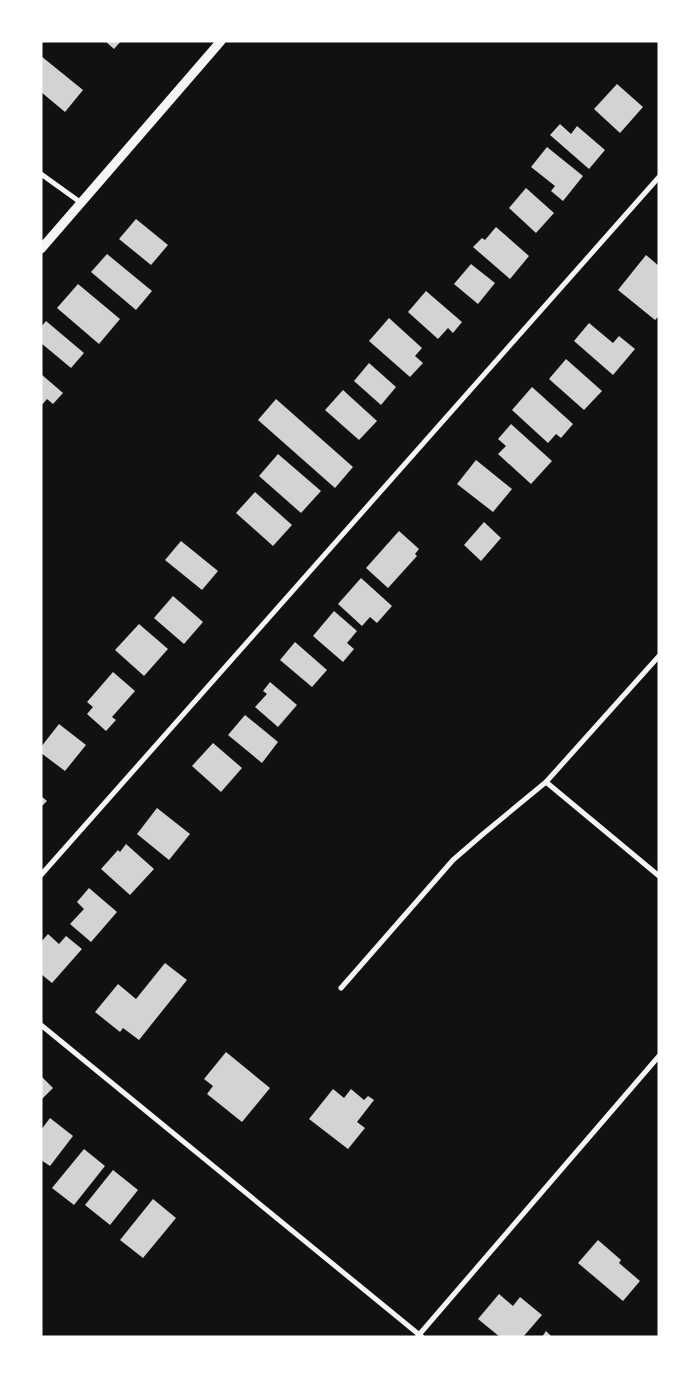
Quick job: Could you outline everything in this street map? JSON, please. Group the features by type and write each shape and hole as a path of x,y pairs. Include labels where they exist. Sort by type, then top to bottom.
{"street":[{"path":"41,249 221,41"},
{"path":"41,174 80,202"},
{"path":"41,875 659,177"},
{"path":"342,988 453,860 546,782 659,656"},
{"path":"546,782 659,876"},
{"path":"41,1025 420,1336 659,1056"}],"building":[{"path":"105,41 121,41 114,49"},
{"path":"41,56 83,90 65,112 41,92"},
{"path":"617,84 643,107 620,133 594,109"},
{"path":"560,124 571,134 577,126 605,150 589,169 550,135"},
{"path":"547,147 583,176 563,201 551,191 555,186 531,167"},
{"path":"526,188 554,213 536,233 509,208"},
{"path":"136,219 168,245 151,265 119,239"},
{"path":"496,227 529,256 510,279 473,247 482,238 485,240"},
{"path":"107,254 152,291 136,310 91,272"},
{"path":"646,255 659,266 659,316 655,320 618,290"},
{"path":"471,264 495,283 478,304 454,284"},
{"path":"78,284 120,319 99,344 57,308"},
{"path":"426,291 462,322 453,333 448,328 438,339 408,312"},
{"path":"389,318 422,348 415,356 423,363 410,377 369,341"},
{"path":"46,321 84,353 71,368 41,343 41,327"},
{"path":"589,323 613,343 619,336 635,349 613,375 574,341"},
{"path":"566,359 602,391 584,410 549,379"},
{"path":"369,363 396,387 381,405 354,381"},
{"path":"41,374 63,393 53,404 47,399 41,406"},
{"path":"532,387 573,424 561,438 556,434 548,443 512,410"},
{"path":"343,390 377,421 359,440 325,410"},
{"path":"276,399 353,467 335,488 258,420"},
{"path":"511,424 552,461 531,484 498,454 506,446 498,439"},
{"path":"278,454 321,491 301,513 259,476"},
{"path":"476,460 512,489 493,512 457,484"},
{"path":"255,492 292,525 273,546 236,513"},
{"path":"484,522 501,538 481,561 464,545"},
{"path":"399,531 419,549 415,554 417,556 388,588 366,568"},
{"path":"181,541 218,571 202,590 165,560"},
{"path":"361,578 392,606 377,623 370,617 362,626 338,604"},
{"path":"173,596 203,622 184,644 154,618"},
{"path":"334,611 357,631 347,643 354,649 343,662 313,636"},
{"path":"139,624 168,649 144,676 115,650"},
{"path":"295,642 327,670 312,687 280,660"},
{"path":"113,672 135,691 112,717 116,720 106,731 87,714 93,707 87,702"},
{"path":"270,682 297,705 278,727 255,707 267,694 263,691"},
{"path":"245,715 278,742 262,763 228,735"},
{"path":"59,724 86,745 65,771 41,753 41,747"},
{"path":"213,743 242,768 221,792 192,766"},
{"path":"41,796 47,801 41,807"},
{"path":"157,808 190,834 169,860 137,834"},
{"path":"126,844 154,869 130,895 101,869"},
{"path":"89,888 117,912 91,942 70,924 84,909 77,902"},
{"path":"48,934 59,944 66,936 82,949 52,983 41,974 41,942"},
{"path":"165,963 187,980 139,1040 123,1028 120,1032 95,1012 118,984 136,999"},
{"path":"226,1052 270,1088 242,1122 207,1094 213,1086 204,1079"},
{"path":"41,1076 53,1088 41,1100"},
{"path":"333,1089 344,1098 351,1089 364,1100 368,1096 374,1100 357,1122 365,1128 348,1149 309,1119"},
{"path":"50,1118 73,1136 50,1166 41,1160 41,1130"},
{"path":"84,1149 105,1166 74,1205 52,1188"},
{"path":"113,1170 138,1190 110,1225 85,1205"},
{"path":"153,1199 176,1218 143,1258 120,1240"},
{"path":"598,1240 621,1260 619,1263 640,1281 623,1301 578,1263"},
{"path":"499,1294 513,1306 520,1297 542,1315 523,1337 500,1337 478,1319"},
{"path":"546,1331 552,1337 542,1337"}]}
